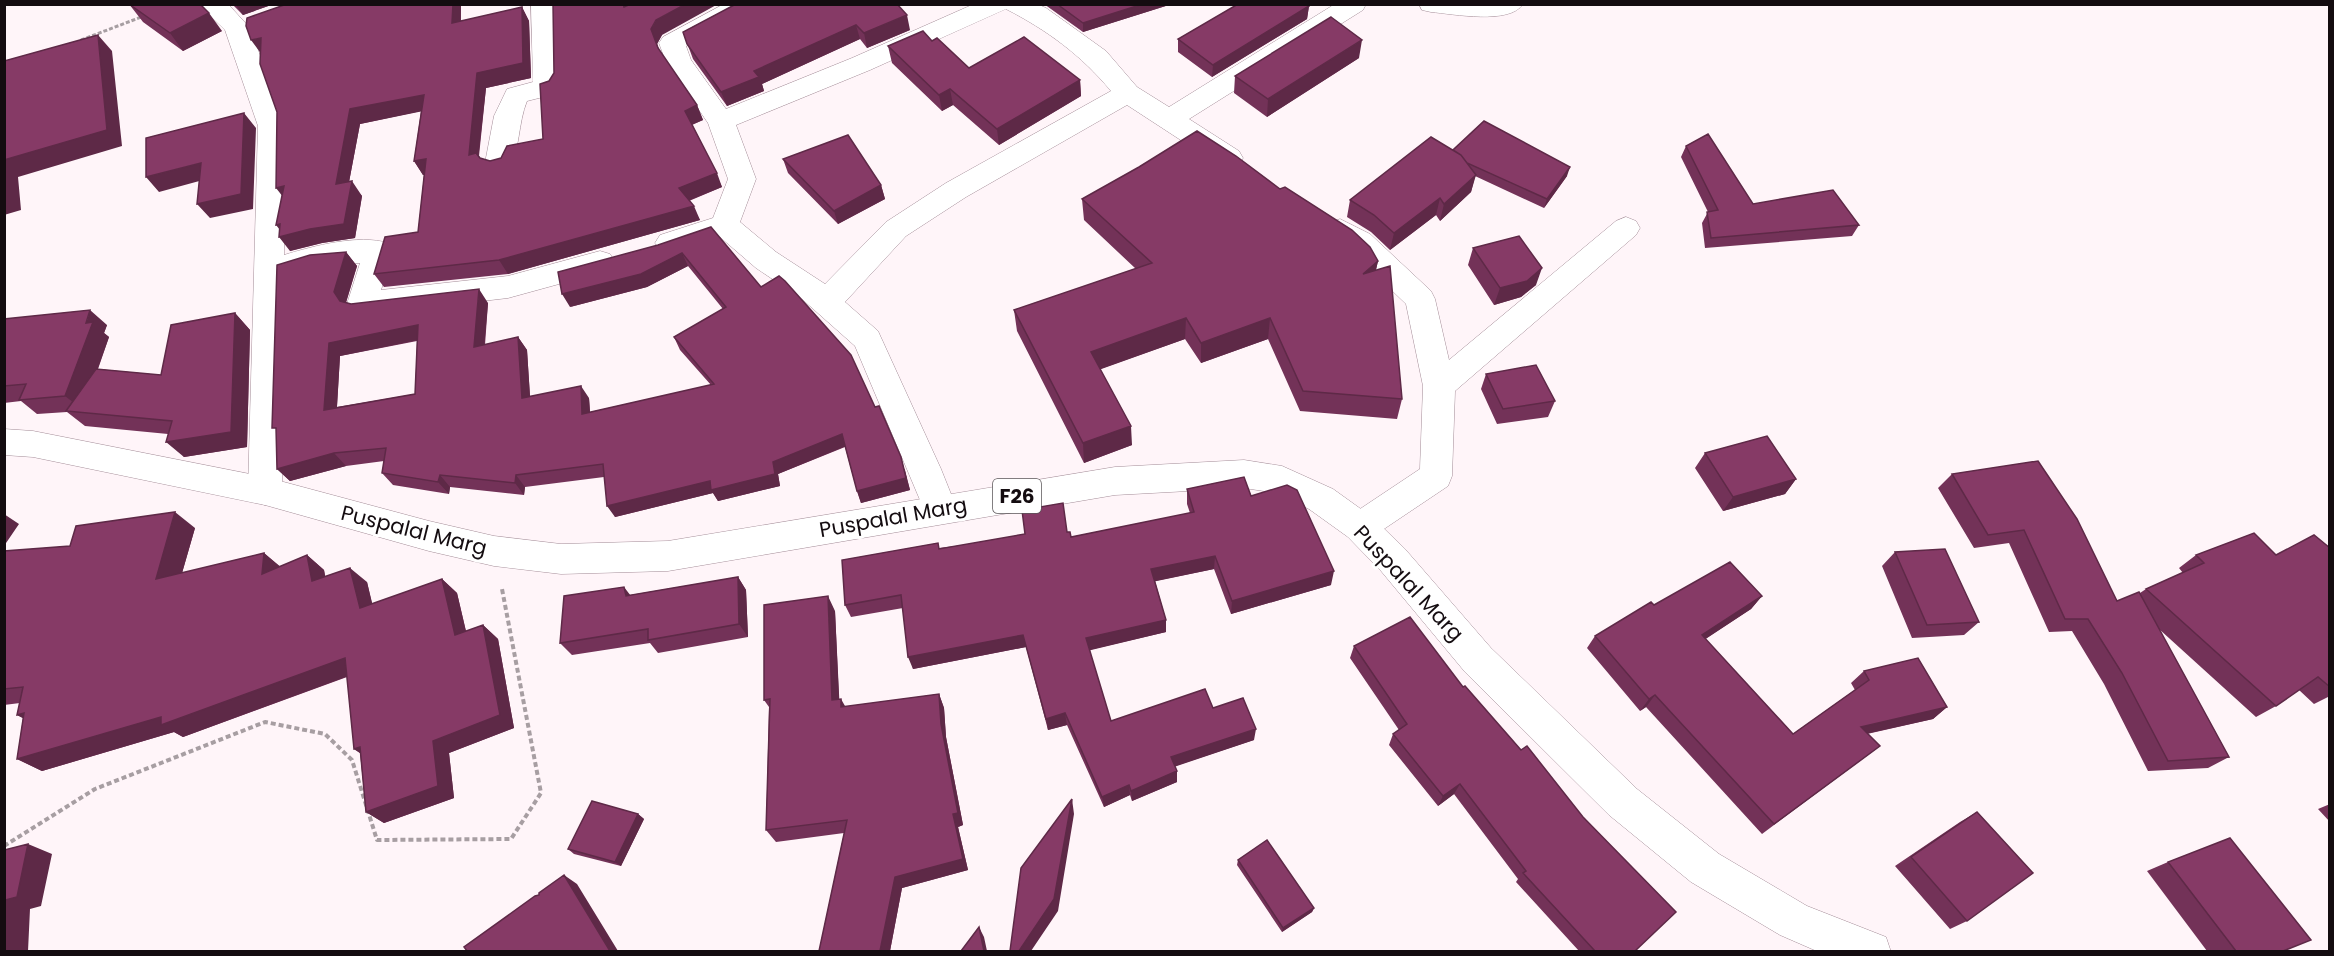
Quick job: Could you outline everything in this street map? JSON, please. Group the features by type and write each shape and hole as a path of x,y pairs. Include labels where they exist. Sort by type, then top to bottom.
{"street":[{"path":"210,4 247,25 272,126 265,491"},
{"path":"500,163 507,116 516,95 546,88 543,4"},
{"path":"725,225 742,179 721,121 679,62 672,43 744,4"},
{"path":"721,121 861,64 997,4"},
{"path":"1015,4 1037,14 1097,57 1128,93 1254,175"},
{"path":"1168,120 1354,4"},
{"path":"1431,4 1498,9 1511,4"},
{"path":"834,294 896,229 956,190 1128,93"},
{"path":"1322,218 1360,242 1420,299 1439,386 1436,476 1360,527"},
{"path":"268,271 321,255 378,251 362,304 508,287 725,225"},
{"path":"725,225 766,260 813,291 867,339 925,468 940,509"},
{"path":"1439,386 1626,228"},
{"name":"Puspalal Marg","path":"4,442 33,444 265,491 418,533 494,551 561,559 668,556 1115,481 1244,474 1282,480 1321,499 1360,527 1393,560 1478,660 1623,802 1705,868 1794,921 1872,951"}],"path":[{"path":"79,41 153,13"},
{"path":"4,846 94,789 265,722 325,734 352,760 377,840 511,839 541,793 494,551"}],"building":[{"path":"129,4 200,4 209,13 170,33"},
{"path":"287,4 453,4 452,23 522,7 523,63 477,73 469,155 476,153 480,158 490,161 501,158 507,146 543,139 540,84 549,81 554,73 553,4 623,4 624,7 631,4 686,4 656,20 651,29 658,48 697,105 685,111 717,173 679,188 694,206 499,260 374,274 385,237 418,232 426,159 414,161 424,95 350,109 336,184 352,181 344,224 279,237 280,224 276,225 284,186 276,188 277,112 260,64 261,38 251,40 246,26 247,18"},
{"path":"736,4 897,4 907,15 864,33 856,25 754,71 759,77 721,92 687,44 683,32"},
{"path":"1057,4 1143,4 1083,23"},
{"path":"1238,4 1307,4 1309,6 1213,65 1178,39"},
{"path":"1331,17 1362,40 1268,99 1235,76"},
{"path":"923,31 932,41 937,38 969,68 1024,37 1080,80 997,129 950,89 939,95 888,46"},
{"path":"98,35 107,130 4,160 4,61"},
{"path":"244,113 241,194 197,204 201,163 146,177 146,138"},
{"path":"1484,121 1570,167 1547,199 1467,163 1453,150"},
{"path":"1197,131 1236,156 1280,189 1285,187 1352,230 1370,247 1378,261 1363,274 1390,266 1402,399 1303,391 1270,318 1201,343 1186,318 1091,352 1131,426 1083,443 1014,310 1152,263 1082,199"},
{"path":"1708,134 1753,204 1833,190 1859,225 1711,238 1707,212 1718,210 1686,146"},
{"path":"848,135 881,185 834,211 783,159"},
{"path":"1431,137 1461,155 1476,175 1444,204 1440,198 1394,233 1374,215 1350,200"},
{"path":"711,227 761,287 779,276 785,281 851,355 875,407 879,406 901,457 906,478 857,491 842,434 773,462 775,474 711,490 710,481 607,506 603,464 516,475 515,483 440,475 438,482 382,473 386,448 334,453 277,469 276,428 272,428 277,265 310,255 346,252 334,292 340,301 351,304 479,289 474,347 518,337 522,398 581,386 582,414 714,384 674,337 726,307 682,253 641,274 562,294 558,272 658,245","holes":["418,325 415,394 324,410 329,343"]},
{"path":"1519,236 1542,268 1527,281 1500,288 1473,248"},
{"path":"90,310 86,323 93,322 65,396 19,400 26,384 4,386 4,319"},
{"path":"235,313 231,432 166,442 172,421 66,411 96,369 161,375 171,325"},
{"path":"1536,365 1555,401 1503,409 1486,374"},
{"path":"1767,436 1796,479 1733,497 1705,453"},
{"path":"2038,461 2077,519 2117,601 2139,592 2229,757 2168,761 2122,673 2088,619 2065,619 2024,530 1988,535 1952,474"},
{"path":"1244,477 1251,496 1287,485 1297,490 1334,571 1232,601 1215,556 1151,569 1166,620 1086,638 1111,721 1205,689 1213,708 1243,698 1256,729 1171,757 1177,771 1131,791 1129,785 1102,797 1065,713 1046,719 1023,635 908,657 901,595 845,605 842,560 938,543 939,549 1025,534 1022,510 1063,503 1067,532 1070,532 1071,537 1194,512 1187,489"},
{"path":"175,512 156,579 264,553 262,574 307,555 312,581 350,568 360,608 442,579 455,635 483,625 500,715 433,741 438,786 366,812 360,747 354,749 345,658 161,725 161,717 17,759 24,713 17,715 23,687 4,689 4,551 70,546 76,526"},
{"path":"2254,533 2276,555 2314,535 2330,548 2330,687 2318,677 2276,706 2146,589 2204,563 2196,555"},
{"path":"1945,549 1979,622 1927,625 1895,552"},
{"path":"1730,562 1762,596 1702,635 1793,734 1869,680 1864,671 1918,658 1947,707 1861,727 1880,746 1774,824 1655,695 1649,699 1595,636 1651,602 1654,605"},
{"path":"738,577 739,624 648,640 648,629 560,643 564,596 624,587 626,596"},
{"path":"828,596 832,700 841,699 841,707 939,694 941,724 958,813 953,814 963,859 895,877 880,951 819,951 847,820 766,830 770,699 764,700 764,605"},
{"path":"1410,617 1463,687 1465,686 1521,750 1527,746 1583,817 1676,912 1635,951 1595,951 1523,873 1526,871 1460,784 1443,796 1393,734 1407,724 1354,646"},
{"path":"1072,799 1054,899 1019,951 1010,951 1021,868"},
{"path":"592,801 638,814 615,862 568,849"},
{"path":"1977,812 2033,873 1967,921 1911,857"},
{"path":"2230,838 2311,940 2283,951 2236,951 2168,862"},
{"path":"1267,840 1314,908 1283,928 1238,860"},
{"path":"28,844 17,897 5,900 4,908 4,850"},
{"path":"564,875 610,951 467,951 464,947"},
{"path":"979,927 984,951 961,951"}]}
